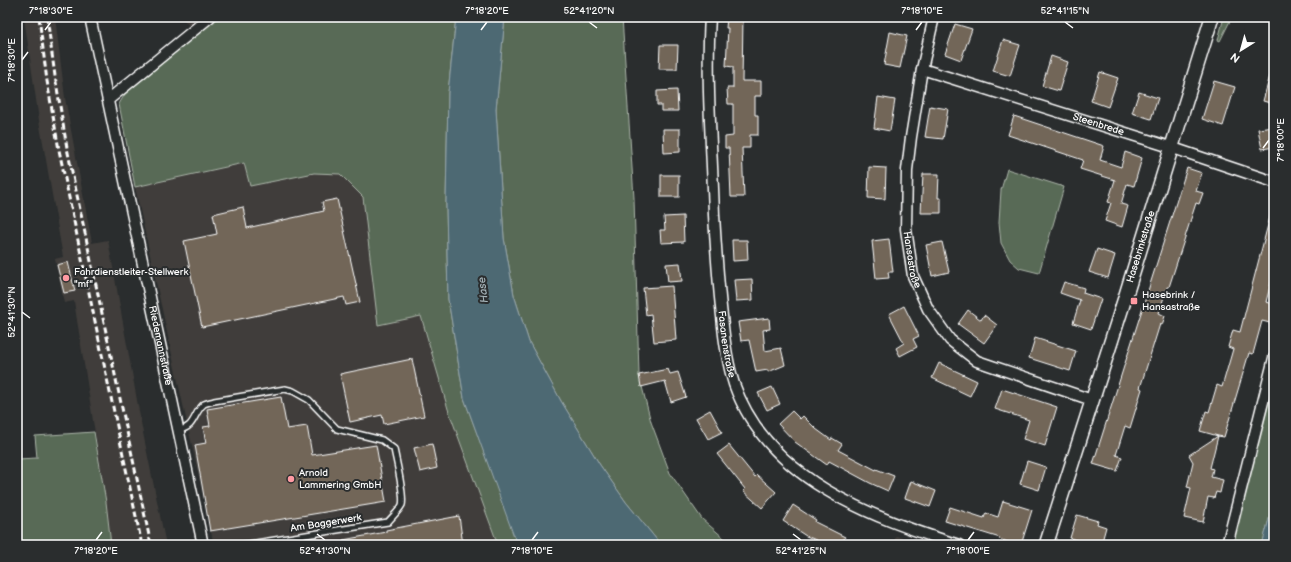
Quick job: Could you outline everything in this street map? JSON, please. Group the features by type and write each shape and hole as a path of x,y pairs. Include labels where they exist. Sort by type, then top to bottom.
{"street":[{"name":"Riedemannstraße","path":"90,17 203,545"},
{"path":"108,100 210,17"},
{"name":"Fasanenstraße","path":"710,17 709,94 717,258 725,347 734,384 749,415 763,437 778,453 803,474 849,503 876,516 900,526 959,545"},
{"name":"Hansastraße","path":"934,17 922,69 907,170 906,229 913,276 928,309 950,340 977,361 1092,400"},
{"name":"Hasebrinkstraße","path":"1046,545 1212,17"},
{"name":"Steenbrede","path":"922,69 1274,182"},
{"path":"1227,545 1274,358"}],"lane":[{"name":"Am Baggerwerk","path":"179,430 185,429 190,425 204,404 285,389 293,391 309,400 337,429 382,440 394,449 402,491 402,504 398,512 388,522 243,545"}],"shaded area":[{"path":"24,17 55,17 65,98 92,243 108,240 142,428 166,545 111,545 106,502 74,301 64,303 55,259 63,257 39,120"},
{"path":"182,17 210,17 193,31"},
{"path":"413,127 421,316 448,409 498,545 214,545 135,187"},
{"path":"896,536 925,545 893,545"}],"green space":[{"path":"219,17 456,17 448,93 446,204 448,299 464,398 518,545 498,545 448,409 421,316 378,325 363,197 340,174 314,173 250,186 244,163 135,187 119,104 125,94"},
{"path":"505,17 622,17 634,198 639,375 651,422 670,473 702,519 732,545 661,545 626,502 600,465 561,401 529,342 514,295 504,238 496,109"},
{"path":"1224,17 1232,17 1220,41 1218,40"},
{"path":"1007,169 1064,187 1039,273 1019,268 1010,260 1001,243 999,222 1001,190"},
{"path":"1274,376 1274,501 1262,545 1232,545"},
{"path":"94,432 106,502 111,545 17,545 17,459 37,458 35,436"}],"water":[{"name":"Hase","path":"456,17 505,17 496,109 504,238 514,295 529,342 561,401 600,465 626,502 661,545 518,545 516,542 464,398 448,299 446,204 448,93"},
{"path":"1274,501 1274,545 1262,545"}],"building":[{"path":"727,17 743,17 742,81 761,81 761,96 755,96 755,115 758,115 758,135 750,135 750,148 742,148 744,197 731,197 729,148 725,148 725,137 733,136 733,104 728,104 727,88 733,88 733,67 726,66 728,28 726,28"},
{"path":"955,24 972,29 961,60 945,54"},
{"path":"890,32 907,36 900,68 884,65"},
{"path":"1003,40 1020,45 1010,76 993,71"},
{"path":"660,45 678,45 677,69 659,69"},
{"path":"1051,56 1068,62 1059,91 1042,86"},
{"path":"1100,72 1118,78 1108,107 1091,101"},
{"path":"1271,72 1274,72 1274,104 1263,101"},
{"path":"1214,81 1235,87 1223,126 1202,119"},
{"path":"677,90 678,111 661,111 661,105 657,105 657,91"},
{"path":"1139,92 1158,98 1151,119 1132,113"},
{"path":"878,97 895,100 890,131 874,128"},
{"path":"930,106 948,109 943,139 925,137"},
{"path":"1014,116 1104,146 1100,160 1121,167 1125,152 1142,158 1134,186 1127,184 1121,204 1128,206 1122,227 1105,221 1111,203 1108,202 1115,180 1080,169 1083,160 1008,135"},
{"path":"1274,127 1274,147 1262,149 1258,129"},
{"path":"663,129 680,129 680,152 664,153"},
{"path":"869,167 886,168 885,199 868,198"},
{"path":"1187,168 1202,173 1196,191 1203,193 1199,204 1196,203 1169,287 1167,287 1159,313 1165,316 1162,325 1160,324 1140,388 1142,389 1130,428 1125,426 1116,455 1122,457 1117,471 1093,464"},
{"path":"923,174 939,174 938,198 941,198 941,213 921,213"},
{"path":"661,175 679,175 679,197 661,197"},
{"path":"337,199 360,302 346,305 344,297 202,327 184,241 217,234 213,214 243,207 247,228 324,211 322,202"},
{"path":"1271,213 1274,214 1274,271 1266,302 1274,304 1274,307 1270,323 1262,321 1253,354 1249,353 1224,437 1200,431 1206,411 1209,412 1217,385 1222,387 1233,349 1228,347 1233,330 1240,332"},
{"path":"683,216 684,242 661,243 660,230 665,230 664,217"},
{"path":"889,239 893,272 888,272 889,278 876,279 872,241"},
{"path":"732,240 747,240 748,260 733,261"},
{"path":"942,242 949,272 932,276 926,245"},
{"path":"1097,249 1115,255 1108,278 1089,272"},
{"name":"Fahrdienstleiter-Stellwerk \"mf\"","path":"68,262 75,291 64,293 57,265"},
{"path":"680,263 682,281 668,282 666,264"},
{"path":"752,279 753,300 736,301 734,280"},
{"path":"1064,282 1084,288 1083,293 1101,299 1091,329 1073,323 1080,300 1060,293"},
{"path":"672,286 676,340 654,342 651,314 646,315 643,288"},
{"path":"904,306 919,336 913,339 917,347 900,356 896,348 904,343 889,314"},
{"path":"968,310 981,320 984,315 997,325 984,343 958,324"},
{"path":"769,318 770,329 763,330 765,351 781,348 785,365 768,372 768,370 756,372 749,340 741,341 738,322"},
{"path":"1035,338 1076,351 1070,371 1029,358"},
{"path":"412,359 424,416 384,424 382,415 350,422 340,374"},
{"path":"939,363 977,381 970,396 932,378"},
{"path":"668,369 670,374 678,372 686,397 671,402 665,381 641,387 639,375"},
{"path":"772,387 780,404 767,410 758,393"},
{"path":"1002,389 1057,407 1045,446 1023,439 1029,420 995,409"},
{"name":"Arnold Lammering GmbH","path":"281,397 287,429 307,426 312,455 376,445 386,502 210,531 195,445 206,443 203,427 210,426 207,409"},
{"path":"710,410 722,432 708,439 696,418"},
{"path":"792,411 800,419 803,416 816,429 831,440 832,438 842,444 838,450 876,470 894,476 888,491 829,461 827,465 795,442 778,424"},
{"path":"1218,436 1210,468 1213,469 1211,477 1223,480 1220,493 1216,492 1214,498 1208,497 1203,522 1184,518 1191,488 1187,487 1193,462 1189,455"},
{"path":"432,444 437,468 420,472 414,448"},
{"path":"729,445 755,477 757,475 776,492 762,508 743,491 745,489 717,454"},
{"path":"1027,461 1046,467 1039,490 1020,484"},
{"path":"911,481 936,491 930,507 905,498"},
{"path":"1003,501 1032,510 1021,545 1017,545 999,539 1000,538 945,521 950,507 984,518 986,513 998,517"},
{"path":"793,505 816,520 815,522 845,537 841,545 828,545 806,536 783,521"},
{"path":"1077,515 1098,521 1097,524 1106,527 1101,545 1092,542 1091,545 1070,538"},
{"path":"459,516 463,545 344,545 343,540"}],"railway":[{"path":"39,17 47,81 59,150 142,545"},
{"path":"47,17 67,148 151,545"}],"place":[{"name":"Fahrdienstleiter-Stellwerk \"mf\"","path":"66,278"},
{"name":"Hasebrink / Hansastraße","path":"1134,301"},
{"name":"Arnold Lammering GmbH","path":"291,479"}]}
